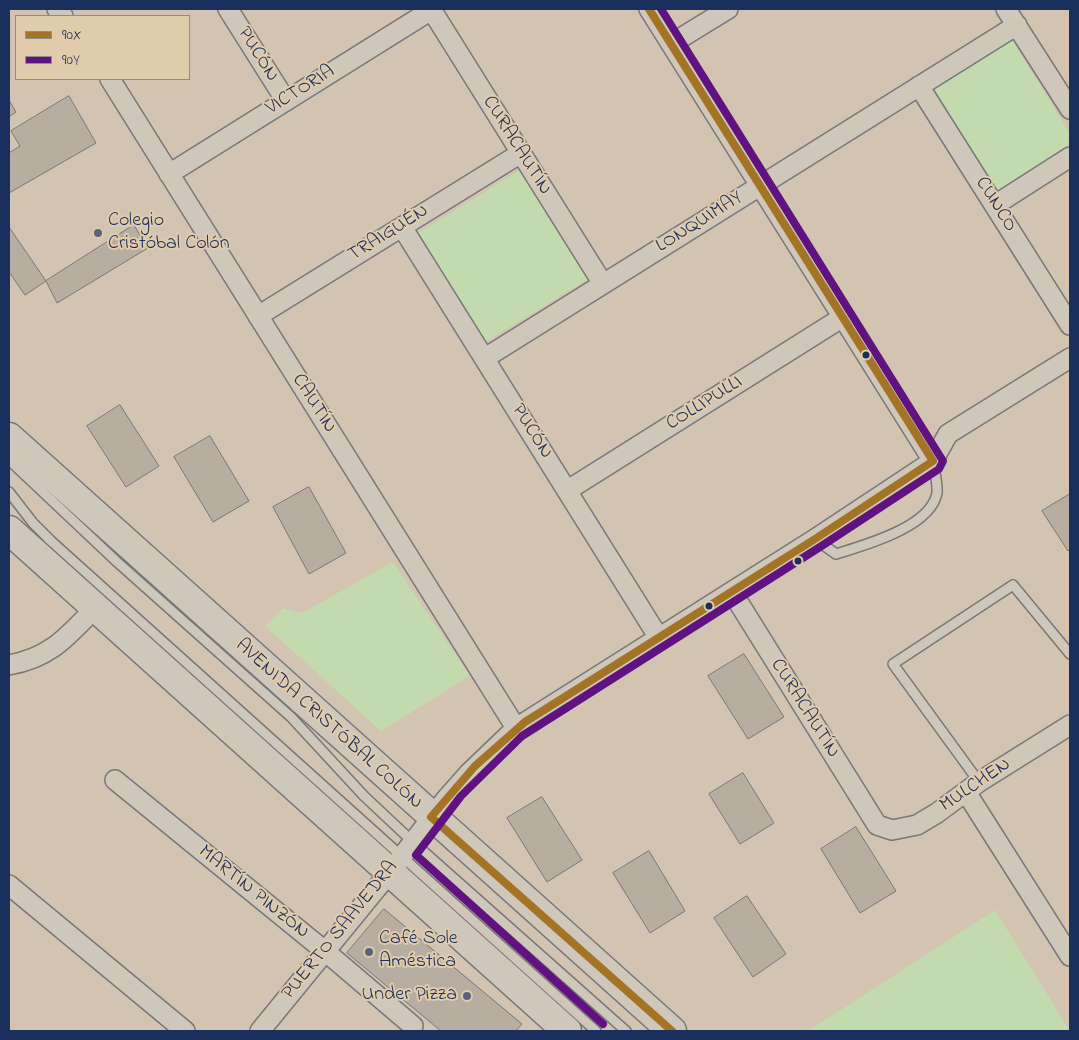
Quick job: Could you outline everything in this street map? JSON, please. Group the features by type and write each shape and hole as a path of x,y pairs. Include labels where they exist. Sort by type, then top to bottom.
{"main road":[{"name":"AVENIDA CRISTÓBAL COLÓN","path":"9,437 672,1031"},
{"path":"9,530 95,608 402,857 568,1031"}],"street":[{"name":"PUCÓN","path":"228,9 286,101"},
{"name":"VICTORIA","path":"169,174 431,9"},
{"name":"CURACAUTÍN","path":"431,9 603,284"},
{"path":"649,9 933,461"},
{"path":"671,44 728,9"},
{"path":"1006,9 1070,109"},
{"name":"LONQUIMAY","path":"485,358 1017,25"},
{"name":"CAUTÍN","path":"111,80 516,728"},
{"name":"CUNCO","path":"919,86 1070,325"},
{"name":"TRAIGUÉN","path":"258,316 521,153"},
{"path":"995,205 1070,157"},
{"name":"PUCÓN","path":"402,227 659,638"},
{"name":"COLLIPULLI","path":"568,490 842,317"},
{"name":"PUERTO SAAVEDRA","path":"260,1031 326,952 402,857 431,817 468,773 516,728 815,540 933,461 948,434 1070,358"},
{"name":"CURACAUTÍN","path":"732,592 876,826"},
{"path":"9,665 30,661 57,646 95,608"},
{"name":"MULCHEN","path":"876,826 892,830 916,825 1070,725"},
{"name":"MARTÍN PINZÓN","path":"115,780 326,952 412,1026"},
{"path":"972,787 1070,956"},
{"path":"9,885 185,1031"}],"lane":[{"path":"9,460 116,561 291,717 364,796 402,857 626,1031"},
{"path":"815,540 836,554 873,543 899,530 928,511 937,492 933,461"},
{"path":"9,492 51,541 596,1031"},
{"path":"972,787 893,664 1013,585 1070,654"}],"green space":[{"path":"1011,38 1070,134 1070,145 993,194 926,92"},
{"path":"520,170 588,279 484,343 417,234"},
{"path":"393,562 470,676 381,731 265,626 283,608 302,613"},
{"path":"995,910 1070,1031 808,1031"}],"building":[{"path":"69,96 96,143 9,193 9,153 20,146 11,131"},
{"path":"9,100 16,112 9,117"},
{"path":"134,225 148,248 57,303 46,281"},
{"path":"9,227 46,281 25,295 9,272"},
{"path":"120,405 159,466 126,487 87,426"},
{"path":"210,436 249,501 213,522 174,457"},
{"path":"309,487 346,553 309,574 273,507"},
{"path":"1070,494 1070,549 1068,551 1042,511"},
{"path":"744,654 784,717 748,739 708,676"},
{"path":"743,773 774,823 740,844 709,794"},
{"path":"542,797 582,860 547,882 507,818"},
{"path":"856,827 896,891 860,913 821,849"},
{"path":"649,851 685,911 650,933 613,873"},
{"path":"747,896 786,954 753,977 714,918"},
{"path":"384,909 522,1024 516,1031 441,1031 347,953"}],"transit line":[{"name":"90X","path":"649,9 933,461 815,539 525,722 475,766 431,817 672,1031"},
{"name":"90Y","path":"603,1024 416,855 461,796 522,736 820,547 939,469 943,461 661,9"}],"place":[{"name":"Colegio Cristóbal Colón","path":"98,233"},
{"name":"Café Sole Améstica","path":"369,952"},
{"name":"Under Pizza","path":"467,996"}]}
